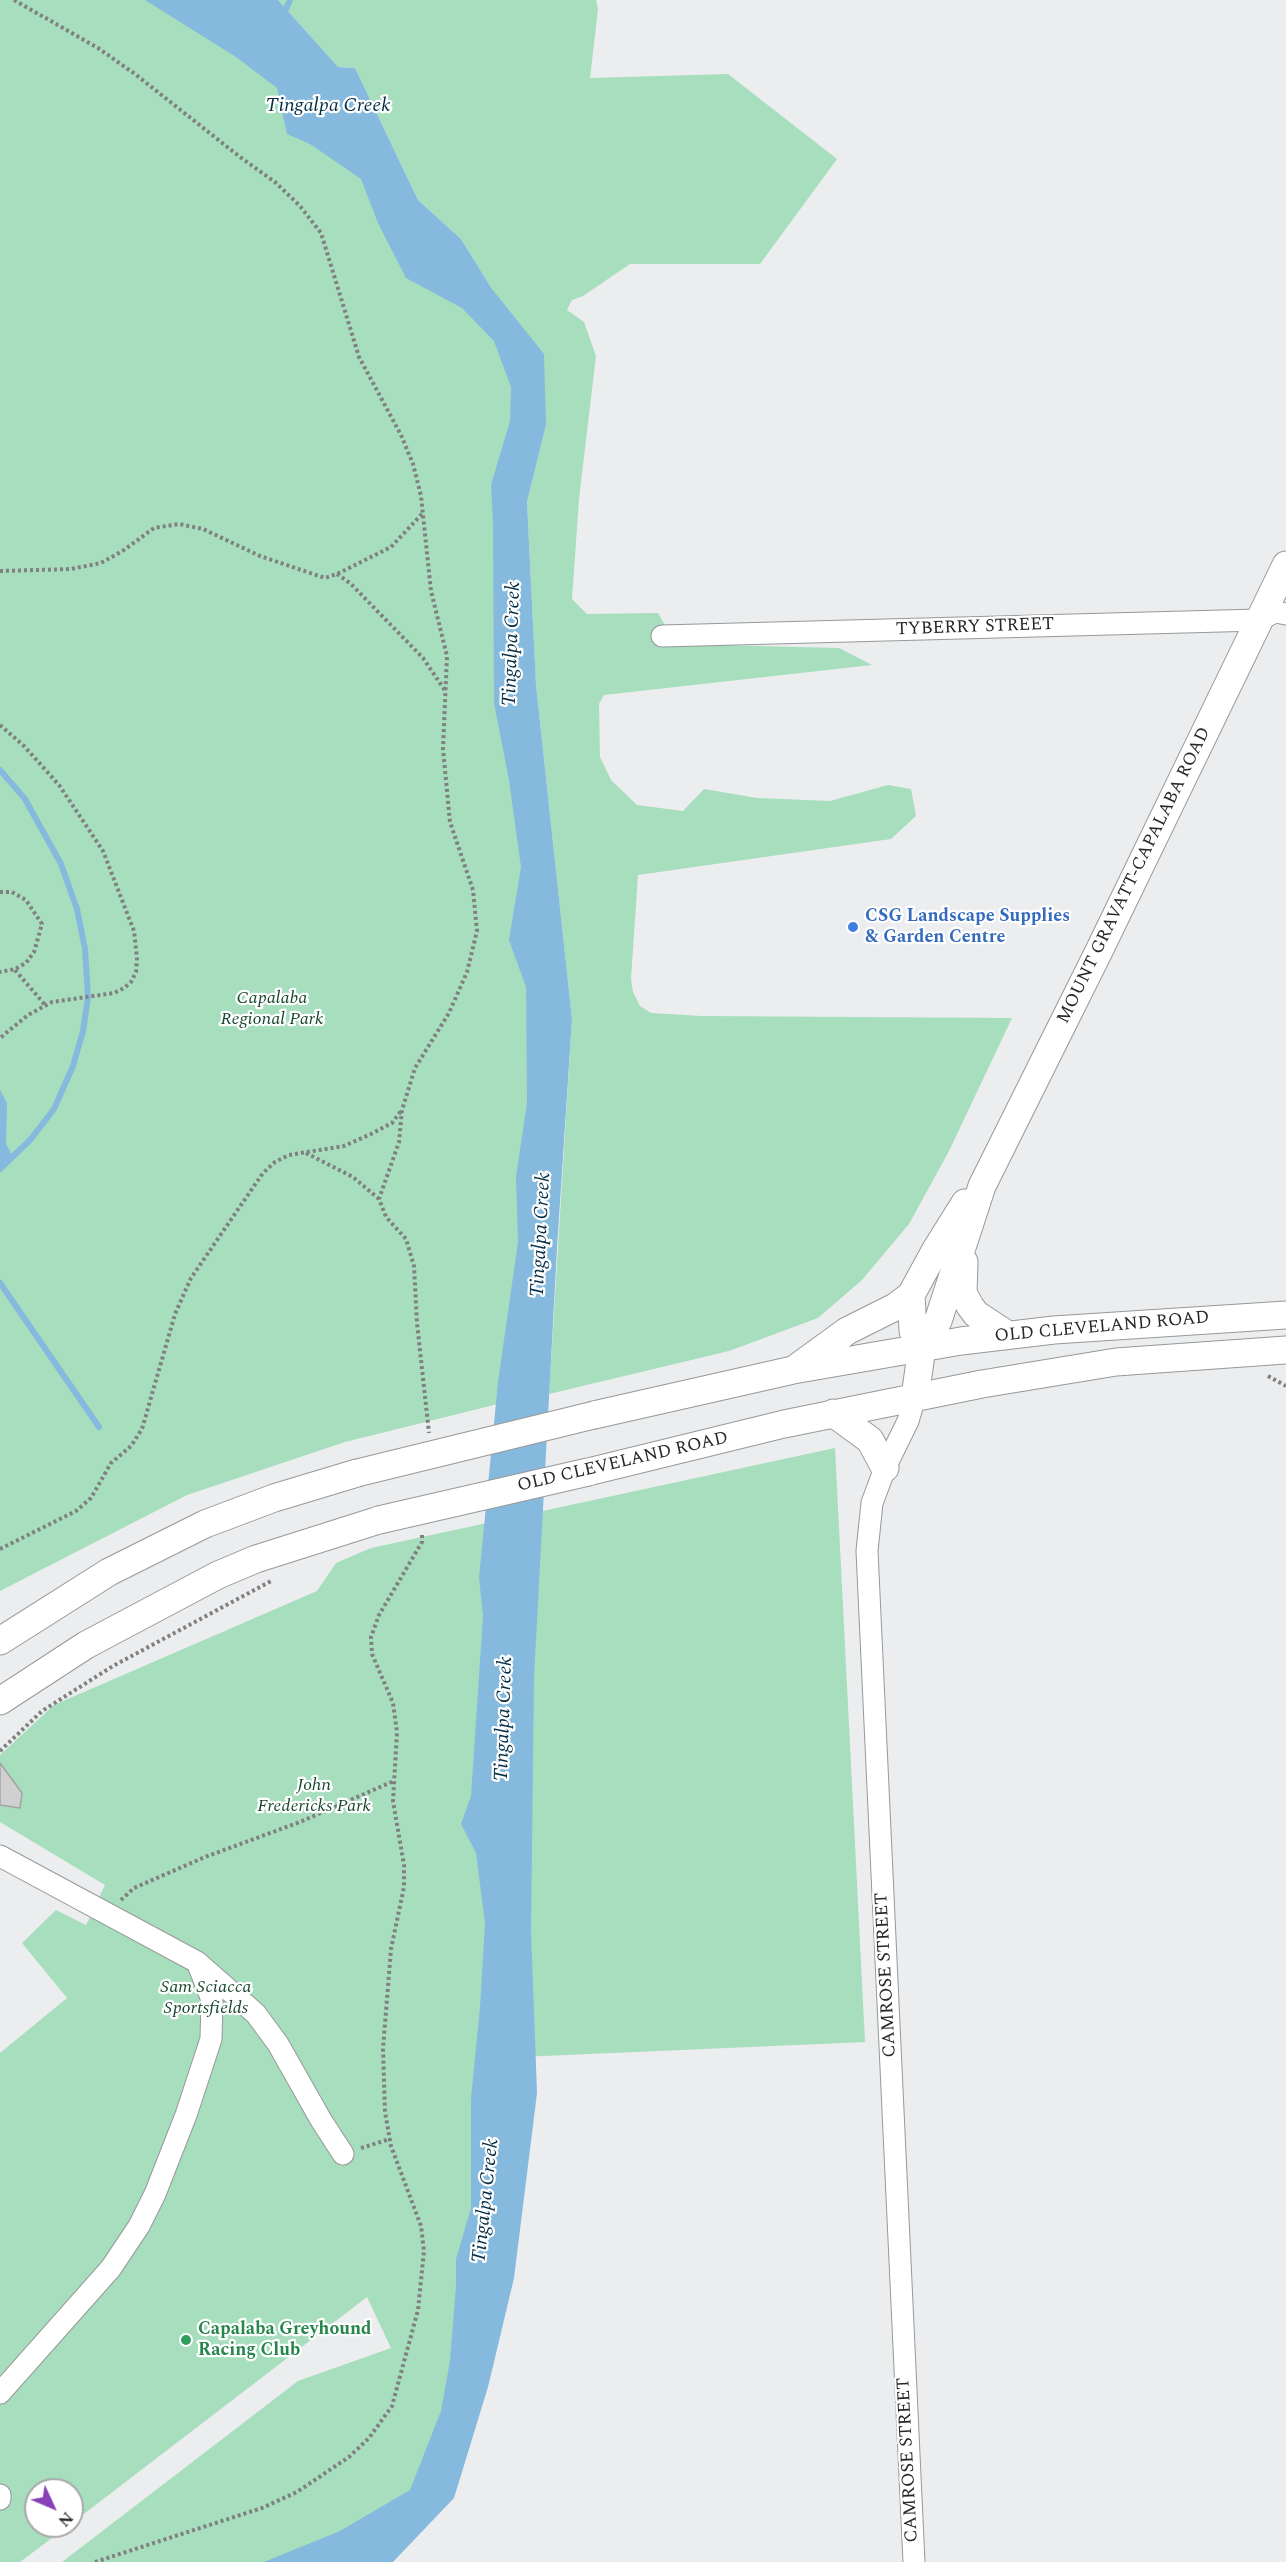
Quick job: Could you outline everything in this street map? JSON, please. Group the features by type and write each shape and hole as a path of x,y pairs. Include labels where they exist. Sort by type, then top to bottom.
{"main road":[{"name":"MOUNT GRAVATT-CAPALABA ROAD","path":"915,1397 922,1347 938,1320 982,1186 1286,565"},
{"name":"MOUNT GRAVATT-CAPALABA ROAD","path":"922,1347 913,1331 911,1295 962,1206 982,1186"},
{"path":"964,1240 963,1293 976,1314 1008,1335"},
{"path":"793,1370 847,1331 895,1307 911,1295"},
{"name":"OLD CLEVELAND ROAD","path":"0,1641 109,1572 205,1524 274,1498 357,1473 793,1370 922,1347 1008,1335 1286,1315"},
{"name":"OLD CLEVELAND ROAD","path":"0,1701 86,1645 218,1575 256,1559 379,1520 833,1413 915,1397 1116,1362 1286,1350"},
{"path":"833,1413 870,1440 885,1468"}],"street":[{"name":"TYBERRY STREET","path":"662,636 1259,620 1275,612 1286,614"},
{"name":"CAMROSE STREET","path":"914,2562 867,1551 869,1514 885,1468 908,1421 915,1397"},
{"path":"0,1857 197,1962 256,2014 279,2044 321,2120 344,2154"},
{"path":"0,2393 111,2268 155,2194 186,2115 211,2039 212,2000 197,1962"}],"path":[{"path":"14,0 98,48 135,74 275,182 300,206 321,233 359,357 401,435 413,465 422,496 431,591 447,656 443,749 450,822 473,890 477,931 467,972 449,1013 415,1068 402,1110 399,1143 379,1198"},
{"path":"0,571 70,569 101,563 124,550 154,528 179,525 203,529 260,556 325,578 391,547 423,513"},
{"path":"337,574 351,584 423,658 446,692"},
{"path":"0,725 24,746 59,785 103,851 134,931 137,958 136,972 131,982 114,993 79,997 46,1006 28,1015 0,1038"},
{"path":"0,892 12,892 27,900 36,911 42,924 34,952 26,963 15,969 0,972"},
{"path":"15,969 46,1006"},
{"path":"0,1549 76,1511 91,1498 111,1463 131,1446 142,1429 176,1314 191,1278 263,1173 275,1162 289,1155 344,1146 371,1134 392,1123 402,1110"},
{"path":"305,1153 353,1178 379,1198 386,1217 406,1239 414,1266 417,1323 430,1421 429,1442"},
{"path":"1263,1373 1286,1386"},
{"path":"95,2562 262,2508 297,2492 349,2457 383,2421 392,2406 418,2310 424,2251 418,2217 390,2139 385,2112 383,2049 391,1949 404,1887 404,1865 393,1801 397,1732 393,1703 372,1654 371,1637 379,1615 422,1542 423,1530"},
{"path":"0,1751 42,1711 113,1666 277,1578"},
{"path":"107,1912 134,1888 394,1781"},
{"path":"344,2154 390,2139"}],"green space":[{"name":"Capalaba Regional Park","path":"0,0 176,0 265,55 522,366 508,481 546,919 526,1397 345,1442 187,1495 0,1591"},
{"path":"278,0 596,0 598,9 590,78 728,74 837,159 760,264 630,264 583,296 572,300 567,310 584,322 596,356 579,499 572,599 587,614 658,613 675,644 839,648 872,665 604,695 599,704 600,757 611,780 637,805 683,811 704,789 757,798 830,801 888,785 911,789 916,816 891,839 638,875 631,979 633,992 640,1006 651,1013 701,1016 1012,1018 949,1151 909,1224 862,1280 818,1318 729,1351 549,1394 572,1019 536,685 527,502 546,425 492,289 461,239 418,200 355,68 338,67"},
{"path":"835,1448 865,2042 497,2058 495,2130 427,2500 342,2562 62,2562 298,2381 391,2348 367,2297 84,2514 84,2478 24,2478 24,2538 52,2538 20,2562 0,2562 0,2053 67,1998 22,1943 56,1910 86,1925 105,1885 0,1822 0,1755 54,1705 317,1591 336,1563 371,1548"}],"water":[{"name":"Tingalpa Creek","path":"145,0 278,0 338,67 355,68 418,200 461,239 492,289 544,354 546,425 527,502 536,685 572,1019 534,1677 531,1932 537,2093 514,2278 488,2387 454,2498 393,2562 264,2562 340,2531 410,2490 441,2411 450,2361 456,2259 471,2208 471,2098 485,1923 476,1853 461,1824 471,1796 483,1616 479,1578 498,1382 518,1242 516,1177 527,1103 526,987 509,940 521,867 509,780 494,703 491,485 510,421 511,387 494,341 462,308 406,278 378,223 361,179 310,144 287,134 277,88 236,57"},
{"path":"0,1090 7,1103 6,1144 13,1157 0,1169"}],"building":[{"path":"0,1763 22,1793 20,1808 0,1805"}],"waterway":[{"path":"283,16 290,0"},
{"path":"0,770 25,799 61,864 77,909 85,949 88,997 83,1031 73,1066 54,1109 31,1139 0,1169"},
{"path":"0,1283 99,1427"}],"place":[{"name":"CSG Landscape Supplies & Garden Centre","path":"853,927"},
{"name":"Capalaba Greyhound Racing Club","path":"186,2340"}],"park label":[{"name":"John Fredericks Park","path":"314,1796"},
{"name":"Sam Sciacca Sportsfields","path":"206,1998"}]}
